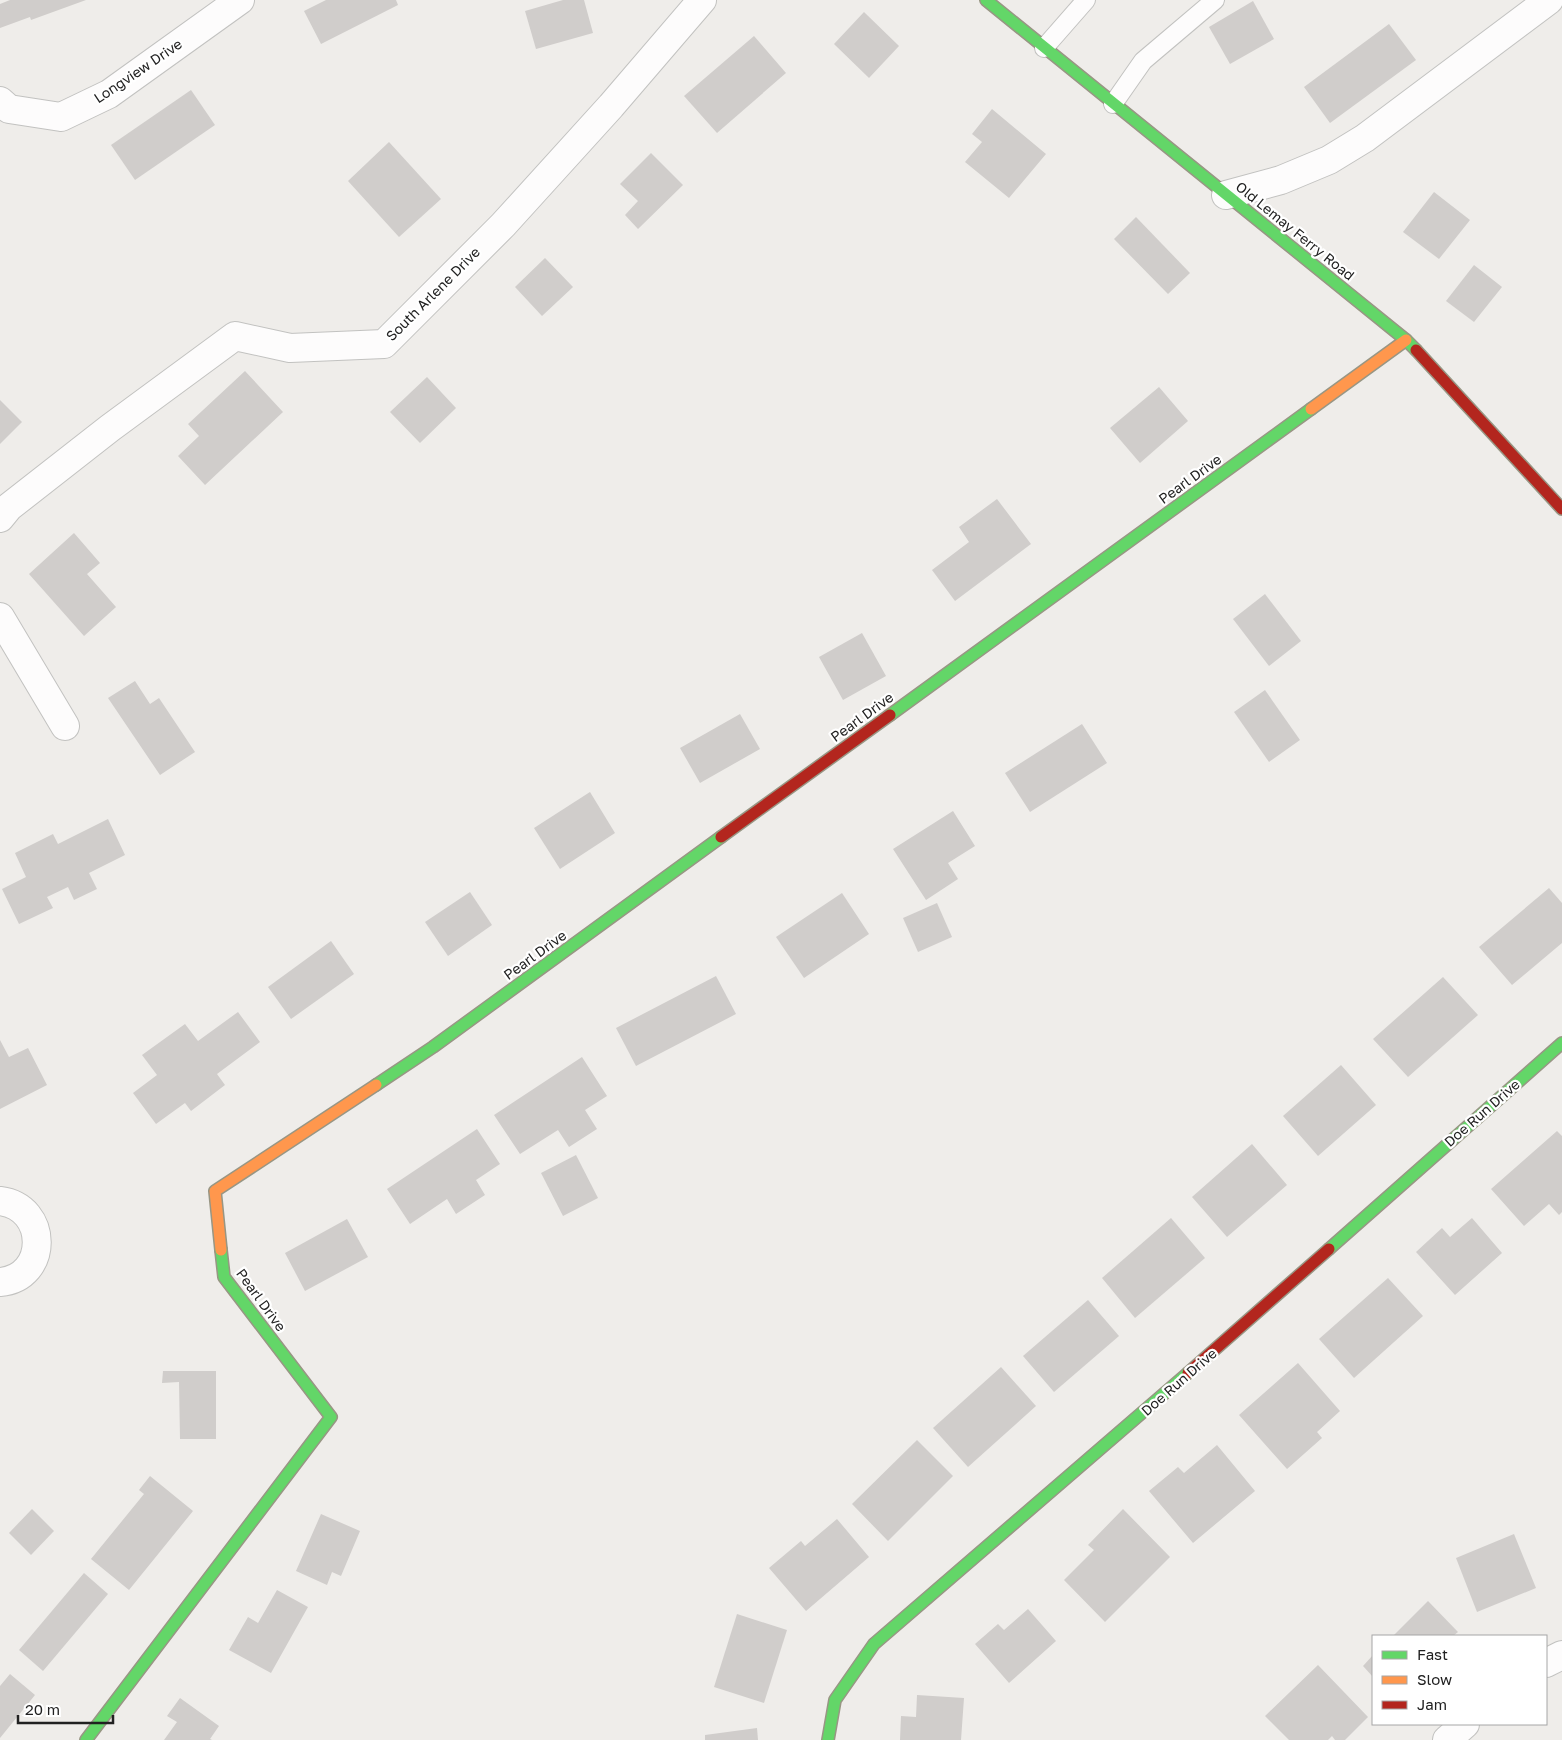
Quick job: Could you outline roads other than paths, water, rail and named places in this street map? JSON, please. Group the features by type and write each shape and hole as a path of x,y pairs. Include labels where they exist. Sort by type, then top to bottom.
{"street":[{"name":"Longview Drive","path":"0,101 9,109 62,117 109,94 240,0"},
{"name":"South Arlene Drive","path":"0,518 9,507 110,428 234,336 290,348 384,344 503,225 612,106 702,0"},
{"name":"Old Lemay Ferry Road","path":"986,0 1406,340 1562,509"},
{"path":"1226,195 1282,180 1329,160 1365,138 1550,0"},
{"name":"Pearl Drive","path":"86,1740 332,1417 224,1277 215,1191 433,1047 1406,340"},
{"path":"0,617 65,726"},
{"name":"Doe Run Drive","path":"828,1740 835,1700 874,1644 1103,1448 1562,1043"},
{"path":"0,1201 9,1202 22,1209 32,1221 37,1235 37,1250 31,1264 20,1275 0,1282"},
{"path":"1547,1662 1562,1655"},
{"path":"1447,1740 1464,1725"}],"lane":[{"path":"1044,48 1086,0"},
{"path":"1113,104 1143,61 1215,0"}]}
